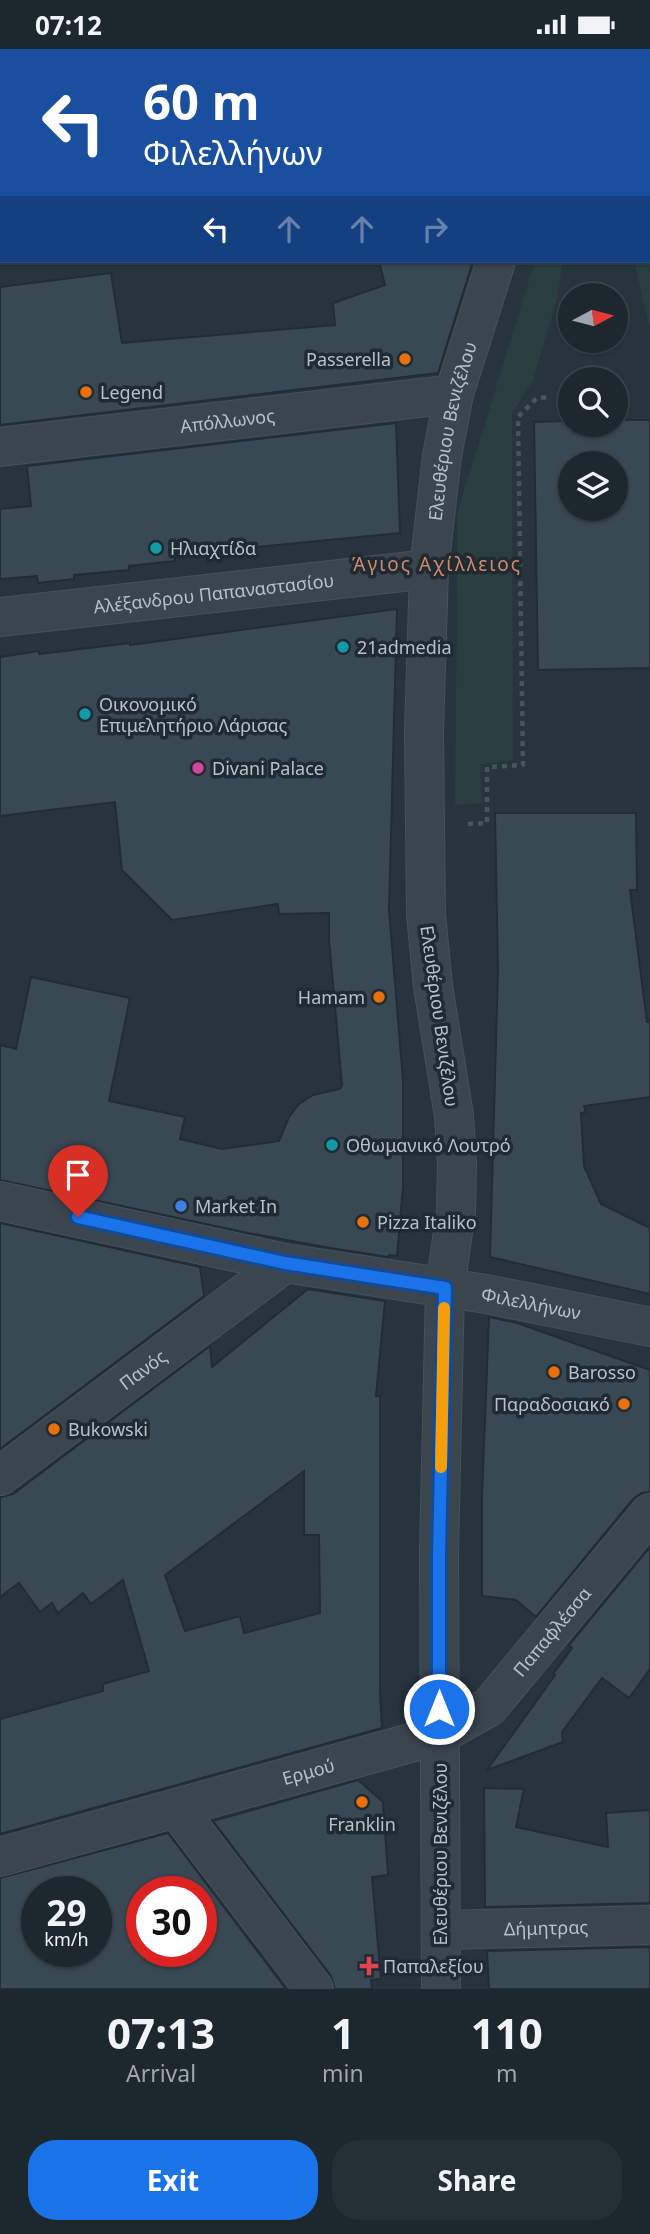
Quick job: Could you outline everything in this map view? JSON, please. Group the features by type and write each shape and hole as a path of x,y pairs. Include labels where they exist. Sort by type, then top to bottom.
{"street":[{"name":"Ελευθέριου Βενιζέλου","path":"441,1989 439,1553 445,1288 456,1211 457,1164 454,1116 433,986 426,914 424,732 429,569 442,456 454,394 495,263"},
{"name":"Απόλλωνος","path":"0,447 454,394"},
{"name":"Αλέξανδρου Παπαναστασίου","path":"0,617 429,569"},
{"name":"Φιλελλήνων","path":"0,1201 285,1263 486,1294 650,1327"},
{"name":"Πανός","path":"0,1476 285,1263"},
{"name":"Παπαφλέσσα","path":"439,1735 489,1707 650,1513"},
{"name":"Ερμού","path":"0,1857 439,1735"},
{"path":"176,1808 314,1989"},
{"name":"Δήμητρας","path":"441,1930 650,1924"}],"path":[{"path":"488,809 487,767 523,765 518,417 537,398 550,397"}],"green space":[{"path":"534,263 563,263 557,299 532,383 512,412 513,761 480,764 482,803 455,805 458,511"},
{"path":"634,263 650,263 649,325"}],"building":[{"path":"380,263 472,263 438,373 0,425 0,287 111,273 122,343 335,325 333,303 385,285"},
{"path":"628,420 650,420 650,668 538,670 534,422 558,421 558,437 628,437"},
{"path":"396,423 400,533 175,555 175,561 129,566 129,570 74,575 74,579 38,583 37,576 0,579 0,509 31,506 27,466"},
{"path":"397,609 389,910 403,1080 403,1187 397,1256 330,1248 248,1233 0,1180 0,1045 16,1049 31,977 130,998 109,1101 185,1117 180,1139 222,1149 279,1141 289,1117 299,1104 313,1095 340,1089 342,1085 329,913 279,914 278,904 172,920 122,870 115,802 0,816 0,657 39,651 39,654 130,645"},
{"path":"495,813 636,813 637,890 630,890 647,1022 650,1022 650,1097 584,1106 586,1112 581,1113 584,1166 601,1204 650,1228 650,1294 490,1257 498,970"},
{"path":"0,1223 200,1267 204,1296 0,1449"},
{"path":"308,1289 385,1301 376,1396 380,1396 382,1728 0,1834 0,1719 103,1691 103,1684 149,1671 123,1580 91,1604 83,1593 58,1613 52,1603 40,1612 19,1583 0,1597 0,1497 13,1494 210,1346 212,1367","holes":["304,1471 304,1535 319,1535 320,1613 244,1633 240,1616 185,1631 165,1575"]},
{"path":"489,1317 517,1323 650,1370 650,1492 642,1493 633,1499 536,1617 516,1600 482,1596 482,1496"},
{"path":"650,1547 650,1669 629,1698 602,1678 562,1732 563,1742 487,1770 555,1675 553,1674 572,1648 569,1645"},
{"path":"358,1780 383,1802 388,1875 372,1877 381,1979 371,1980 372,1989 335,1989 331,1976 213,1821"},
{"path":"484,1788 524,1789 516,1827 608,1847 606,1813 650,1810 650,1903 485,1907"},
{"path":"168,1833 201,1876 126,1876 126,1967 217,1967 217,1898 286,1989 0,1989 0,1878"},
{"path":"650,1947 650,1989 489,1989 487,1951"}],"slow traffic":[{"path":"441,1467 444,1308"}],"place":[{"name":"Passerella","path":"405,359"},
{"name":"Legend","path":"86,392"},
{"name":"Ηλιαχτίδα","path":"156,548"},
{"name":"21admedia","path":"343,647"},
{"name":"Οικονομικό Επιμελητήριο Λάρισας","path":"85,714"},
{"name":"Divani Palace","path":"198,768"},
{"name":"Hamam","path":"379,997"},
{"name":"Οθωμανικό Λουτρό","path":"332,1145"},
{"name":"Market In","path":"181,1206"},
{"name":"Pizza Italiko","path":"363,1222"},
{"name":"Barosso","path":"554,1372"},
{"name":"Παραδοσιακό","path":"624,1404"},
{"name":"Bukowski","path":"54,1429"},
{"name":"Franklin","path":"362,1802"},
{"name":"Παπαλεξίου","path":"369,1966"}],"district":[{"name":"Άγιος Αχίλλειος","path":"437,564"}],"route":[{"path":"78,1217 285,1263 445,1288 439,1553 439,1709"}]}
